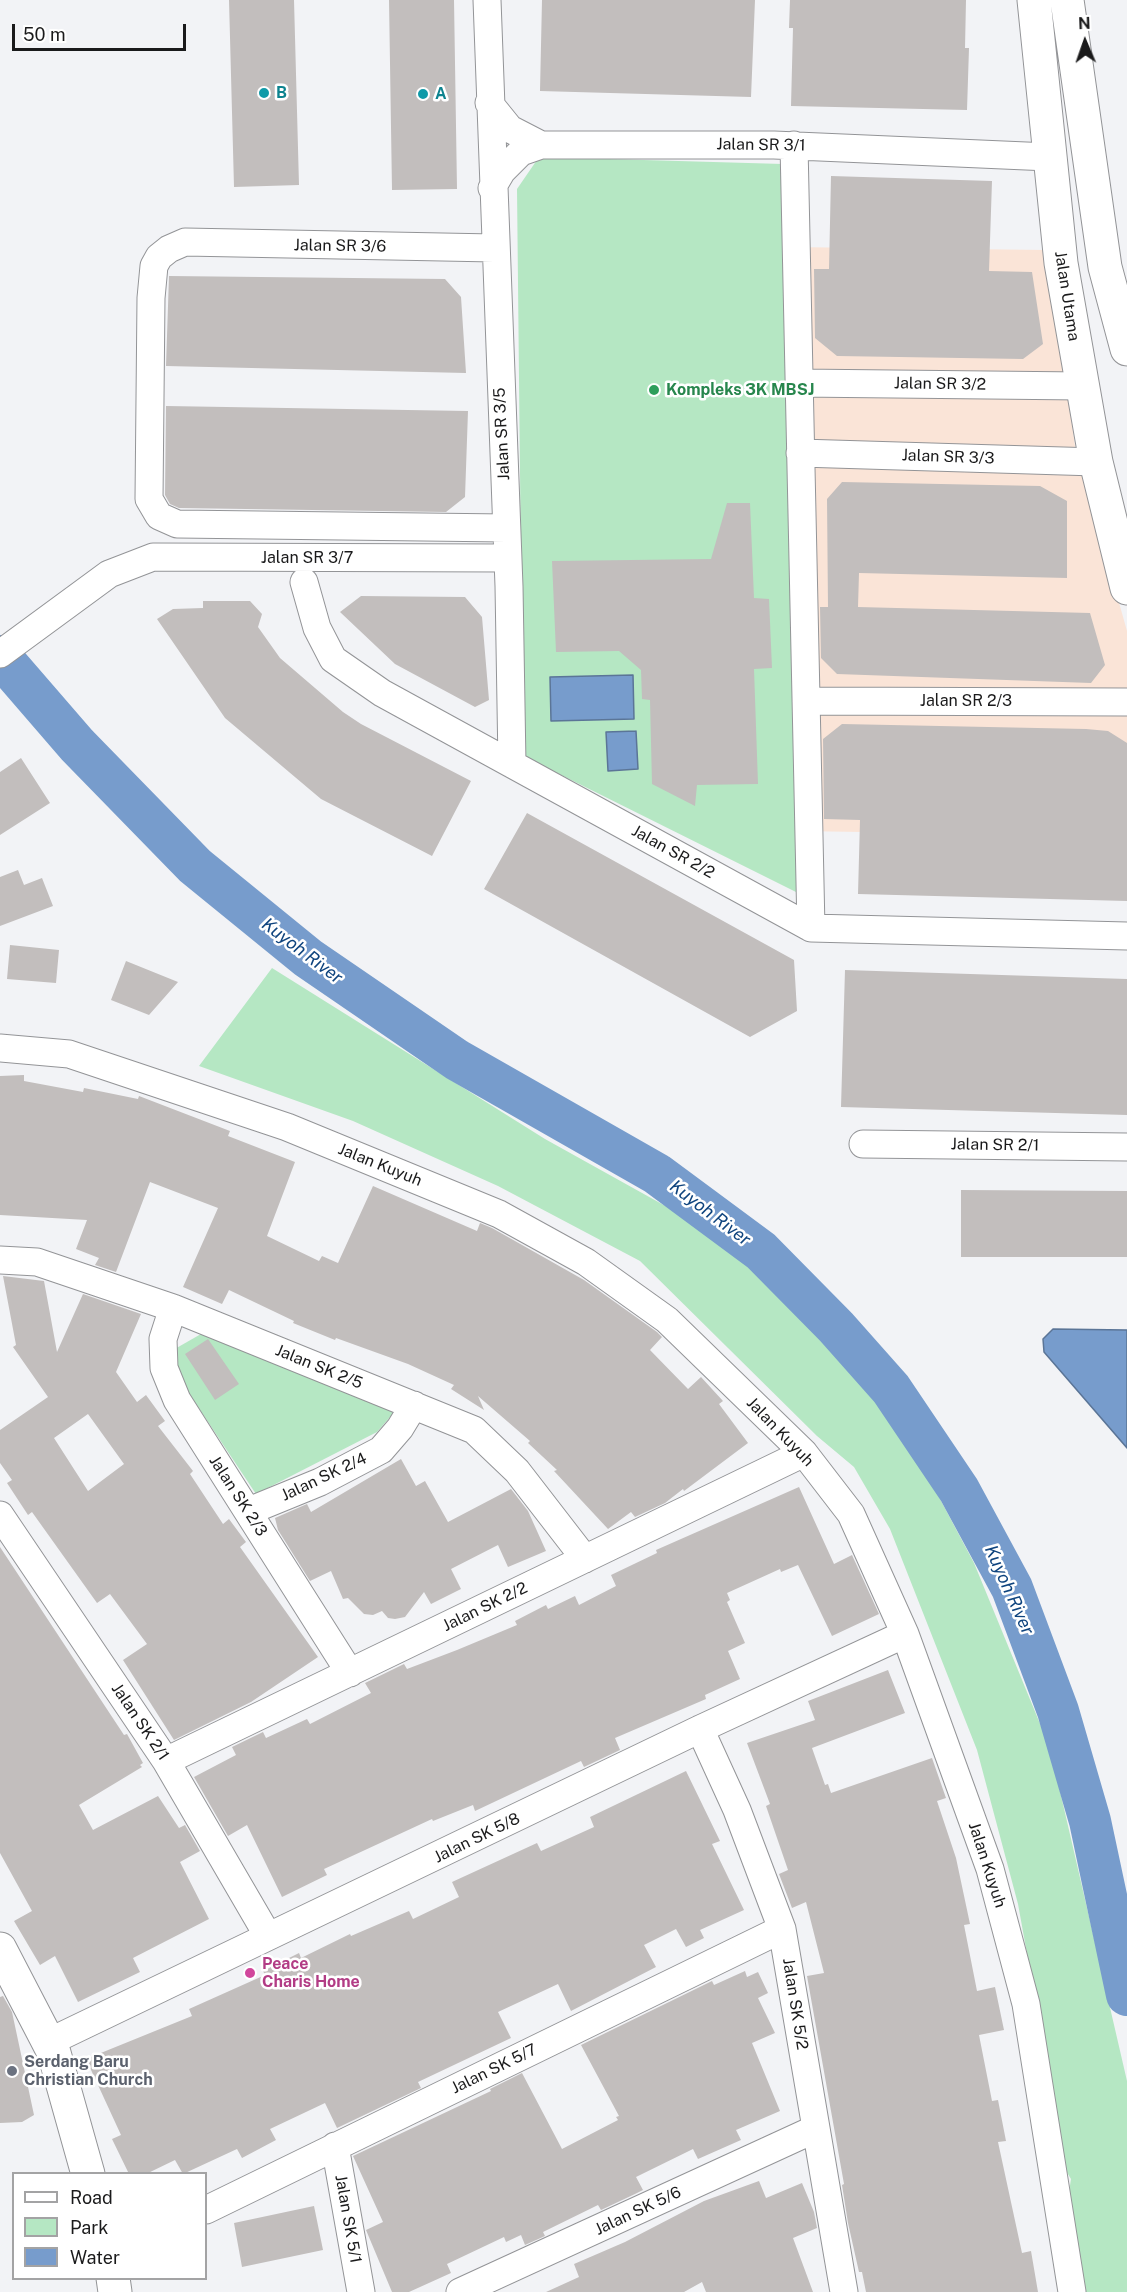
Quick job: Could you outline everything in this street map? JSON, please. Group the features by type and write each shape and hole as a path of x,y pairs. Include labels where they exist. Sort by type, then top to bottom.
{"street":[{"name":"Jalan SR 3/5","path":"487,0 512,764"},
{"name":"Jalan Utama","path":"1034,0 1061,263 1096,462 1127,588"},
{"path":"1067,0 1105,267 1127,349"},
{"name":"Jalan SR 3/1","path":"489,103 510,129 541,145 794,145 1049,157"},
{"path":"492,188 502,171 521,152 541,145"},
{"path":"794,145 811,928"},
{"name":"Jalan SR 3/6","path":"494,248 185,242 159,256 154,266 149,499 159,516 177,524 506,528"},
{"name":"Jalan SR 3/2","path":"799,383 1082,386"},
{"name":"Jalan SR 3/3","path":"800,453 1096,462"},
{"name":"Jalan SR 3/7","path":"0,654 109,574 153,557 507,558"},
{"name":"Jalan SR 2/2","path":"304,582 317,628 333,659 382,693 811,928 1127,936"},
{"name":"Jalan SR 2/3","path":"806,701 1127,702"},
{"name":"Jalan Kuyuh","path":"0,1048 69,1054 287,1127 499,1214 586,1262 667,1320 804,1453 851,1514 905,1634 990,1869 1009,1932 1026,2004 1072,2292"},
{"name":"Jalan SR 2/1","path":"863,1144 1127,1147"},
{"name":"Jalan SK 2/5","path":"0,1260 36,1262 173,1308 474,1430 517,1471 585,1559"},
{"name":"Jalan SK 2/3","path":"173,1308 163,1339 164,1368 177,1400 350,1673"},
{"name":"Jalan SK 2/4","path":"249,1511 320,1482 381,1450 400,1428 414,1405"},
{"name":"Jalan SK 2/2","path":"166,1761 804,1453"},
{"name":"Jalan SK 2/1","path":"0,1515 166,1761 268,1936"},
{"name":"Jalan SK 5/8","path":"49,2042 700,1729 905,1634"},
{"name":"Jalan SK 5/2","path":"700,1729 737,1810 782,1929 844,2292"},
{"name":"Jalan SK 5/7","path":"207,2210 782,1929"},
{"path":"0,1949 49,2042 87,2172"},
{"name":"Jalan SK 5/6","path":"460,2292 815,2129"},
{"name":"Jalan SK 5/1","path":"335,2146 361,2292"}],"shaded area":[{"path":"787,247 1047,250 1075,446 1127,631 1127,836 797,831"}],"green space":[{"name":"Kompleks 3K MBSJ","path":"539,157 783,164 798,893 523,756 517,189"},
{"path":"272,968 545,1139 687,1218 778,1286 896,1416 974,1563 1050,1748 1127,2081 1127,2292 1075,2292 1064,2223 1071,2179 1055,2153 1043,2042 1018,1904 977,1750 890,1529 854,1467 817,1436 640,1261 498,1186 353,1121 199,1066"},
{"path":"208,1330 397,1409 377,1432 256,1494 174,1371 173,1350"}],"water":[{"path":"633,675 634,719 551,721 550,677"},
{"path":"636,731 638,769 608,771 606,732"},
{"path":"1053,1329 1127,1330 1127,1448 1044,1352 1043,1339"}],"building":[{"name":"B","path":"229,0 294,0 299,185 234,187"},
{"name":"A","path":"389,0 454,0 457,189 392,190"},
{"path":"542,0 755,0 751,97 540,91"},
{"path":"790,0 966,0 965,48 969,48 967,110 791,106 793,28 789,28"},
{"path":"831,176 992,181 989,271 1032,272 1043,344 1023,359 837,356 815,338 814,269 829,269"},
{"path":"169,276 445,279 461,297 466,373 166,366"},
{"path":"166,406 468,411 465,497 446,512 179,508 170,504 165,495"},
{"path":"842,482 1040,486 1067,501 1067,578 859,573 858,607 1090,613 1105,665 1091,683 837,674 821,658 820,607 828,607 827,499"},
{"path":"727,503 750,503 754,598 769,599 772,668 754,669 758,784 697,785 695,806 652,784 650,700 642,699 641,670 619,651 556,652 552,561 711,559"},
{"path":"361,596 465,597 482,617 489,700 475,707 395,664 340,612"},
{"path":"203,601 250,601 262,614 258,627 280,658 343,712 361,724 471,781 432,856 321,799 225,718 157,619 173,609 203,608"},
{"path":"842,724 1108,731 1127,743 1127,901 858,894 860,820 824,819 823,739"},
{"path":"21,758 50,803 0,835 0,772"},
{"path":"527,813 794,960 797,1011 750,1037 484,889"},
{"path":"18,870 24,885 42,878 53,906 0,926 0,877"},
{"path":"10,945 59,950 56,983 7,979"},
{"path":"126,961 178,982 149,1015 111,1000"},
{"path":"845,970 1127,979 1127,1115 841,1107"},
{"path":"24,1075 24,1081 83,1092 84,1088 138,1099 139,1096 230,1131 228,1136 295,1162 267,1236 319,1261 322,1256 338,1263 373,1186 477,1231 480,1223 492,1228 584,1280 657,1332 662,1337 650,1350 688,1389 701,1377 723,1401 719,1404 748,1443 665,1503 635,1517 631,1512 608,1529 554,1471 557,1470 528,1443 530,1441 478,1396 484,1410 451,1389 454,1385 408,1364 336,1338 335,1340 293,1323 294,1321 229,1290 222,1304 183,1287 218,1208 150,1182 116,1272 95,1265 99,1258 76,1249 87,1220 0,1215 0,1076"},
{"path":"961,1190 1127,1191 1127,1257 961,1257"},
{"path":"3,1276 44,1281 57,1352 83,1294 141,1314 116,1372 137,1402 146,1395 165,1421 158,1426 193,1471 190,1474 223,1524 229,1519 246,1542 240,1547 318,1657 251,1702 174,1740 123,1660 147,1644 110,1594 97,1603 32,1512 28,1515 7,1483 12,1480 0,1463 0,1430 48,1397 13,1347 16,1345","holes":["88,1414 124,1464 88,1491 54,1438"]},
{"path":"208,1339 239,1384 215,1400 185,1354"},
{"path":"401,1459 416,1486 425,1481 448,1522 511,1489 528,1511 546,1551 508,1567 498,1545 451,1569 461,1589 431,1604 424,1592 405,1617 395,1619 388,1618 382,1611 373,1615 364,1614 348,1598 343,1599 331,1571 310,1581 278,1530 275,1518 307,1504 311,1512"},
{"path":"799,1487 834,1564 852,1555 879,1614 832,1636 798,1565 781,1572 780,1569 727,1593 730,1600 727,1602 745,1643 728,1651 740,1679 705,1695 706,1699 615,1738 620,1750 584,1767 581,1761 475,1811 473,1805 433,1821 432,1819 324,1869 327,1875 282,1897 247,1825 228,1836 194,1777 236,1755 232,1747 263,1732 266,1738 307,1719 310,1724 371,1693 365,1683 404,1664 407,1669 457,1650 517,1625 515,1621 546,1605 548,1609 575,1596 579,1605 616,1586 611,1575 657,1553 656,1550"},
{"path":"0,1547 124,1735 127,1734 143,1763 140,1765 142,1767 79,1805 93,1830 158,1796 179,1828 185,1825 200,1851 180,1862 209,1919 133,1958 140,1972 78,2002 55,1956 40,1965 14,1921 32,1911 0,1853"},
{"path":"888,1670 905,1713 812,1748 825,1785 828,1784 831,1793 932,1758 946,1798 937,1801 956,1858 970,1924 964,1925 977,1991 995,1987 1004,2030 979,2035 992,2101 998,2100 1006,2141 998,2142 1022,2253 1031,2251 1038,2292 866,2292 862,2272 859,2272 848,2223 842,2185 844,2184 807,1976 824,1973 806,1902 792,1908 779,1874 788,1870 766,1806 770,1804 747,1743 815,1720 808,1701"},
{"path":"686,1771 720,1841 712,1844 744,1910 700,1930 704,1938 686,1947 676,1929 644,1945 656,1967 571,2011 558,1984 498,2012 511,2038 418,2082 421,2088 337,2128 325,2103 270,2129 276,2140 242,2158 237,2149 187,2172 182,2172 175,2160 150,2172 128,2172 112,2139 121,2135 86,2059 192,2016 189,2009 265,1975 263,1971 299,1953 301,1958 350,1934 351,1936 409,1911 413,1919 459,1897 452,1882 537,1843 541,1851 594,1827 590,1817"},
{"path":"745,1971 747,1977 758,1972 768,1993 758,1998 775,2033 752,2043 780,2111 736,2130 741,2140 698,2159 693,2149 636,2177 643,2190 601,2210 598,2205 543,2232 545,2236 525,2245 521,2235 506,2242 504,2237 447,2264 451,2273 409,2292 392,2292 366,2230 383,2222 353,2156 491,2091 490,2089 522,2073 562,2149 618,2120 616,2117 619,2116 581,2045 712,1981 714,1985"},
{"name":"Serdang Baru Christian Church","path":"3,1996 12,2012 34,2115 22,2122 0,2123 0,1997"},
{"path":"759,2181 766,2198 802,2183 814,2212 817,2228 793,2238 813,2292 706,2292 702,2282 684,2292 546,2292 579,2277 574,2264 625,2242 704,2201"},
{"path":"314,2206 323,2250 242,2267 234,2223"}],"waterway":[{"name":"Kuyoh River","path":"0,656 77,745 195,866 308,958 457,1060 657,1174 761,1251 836,1327 891,1389 959,1490 1012,1588 1058,1711 1090,1821 1127,1995"}],"place":[{"name":"B","path":"264,93"},
{"name":"A","path":"423,94"},
{"name":"Kompleks 3K MBSJ","path":"654,390"},
{"name":"Peace Charis Home","path":"250,1973"},
{"name":"Serdang Baru Christian Church","path":"12,2071"}]}
